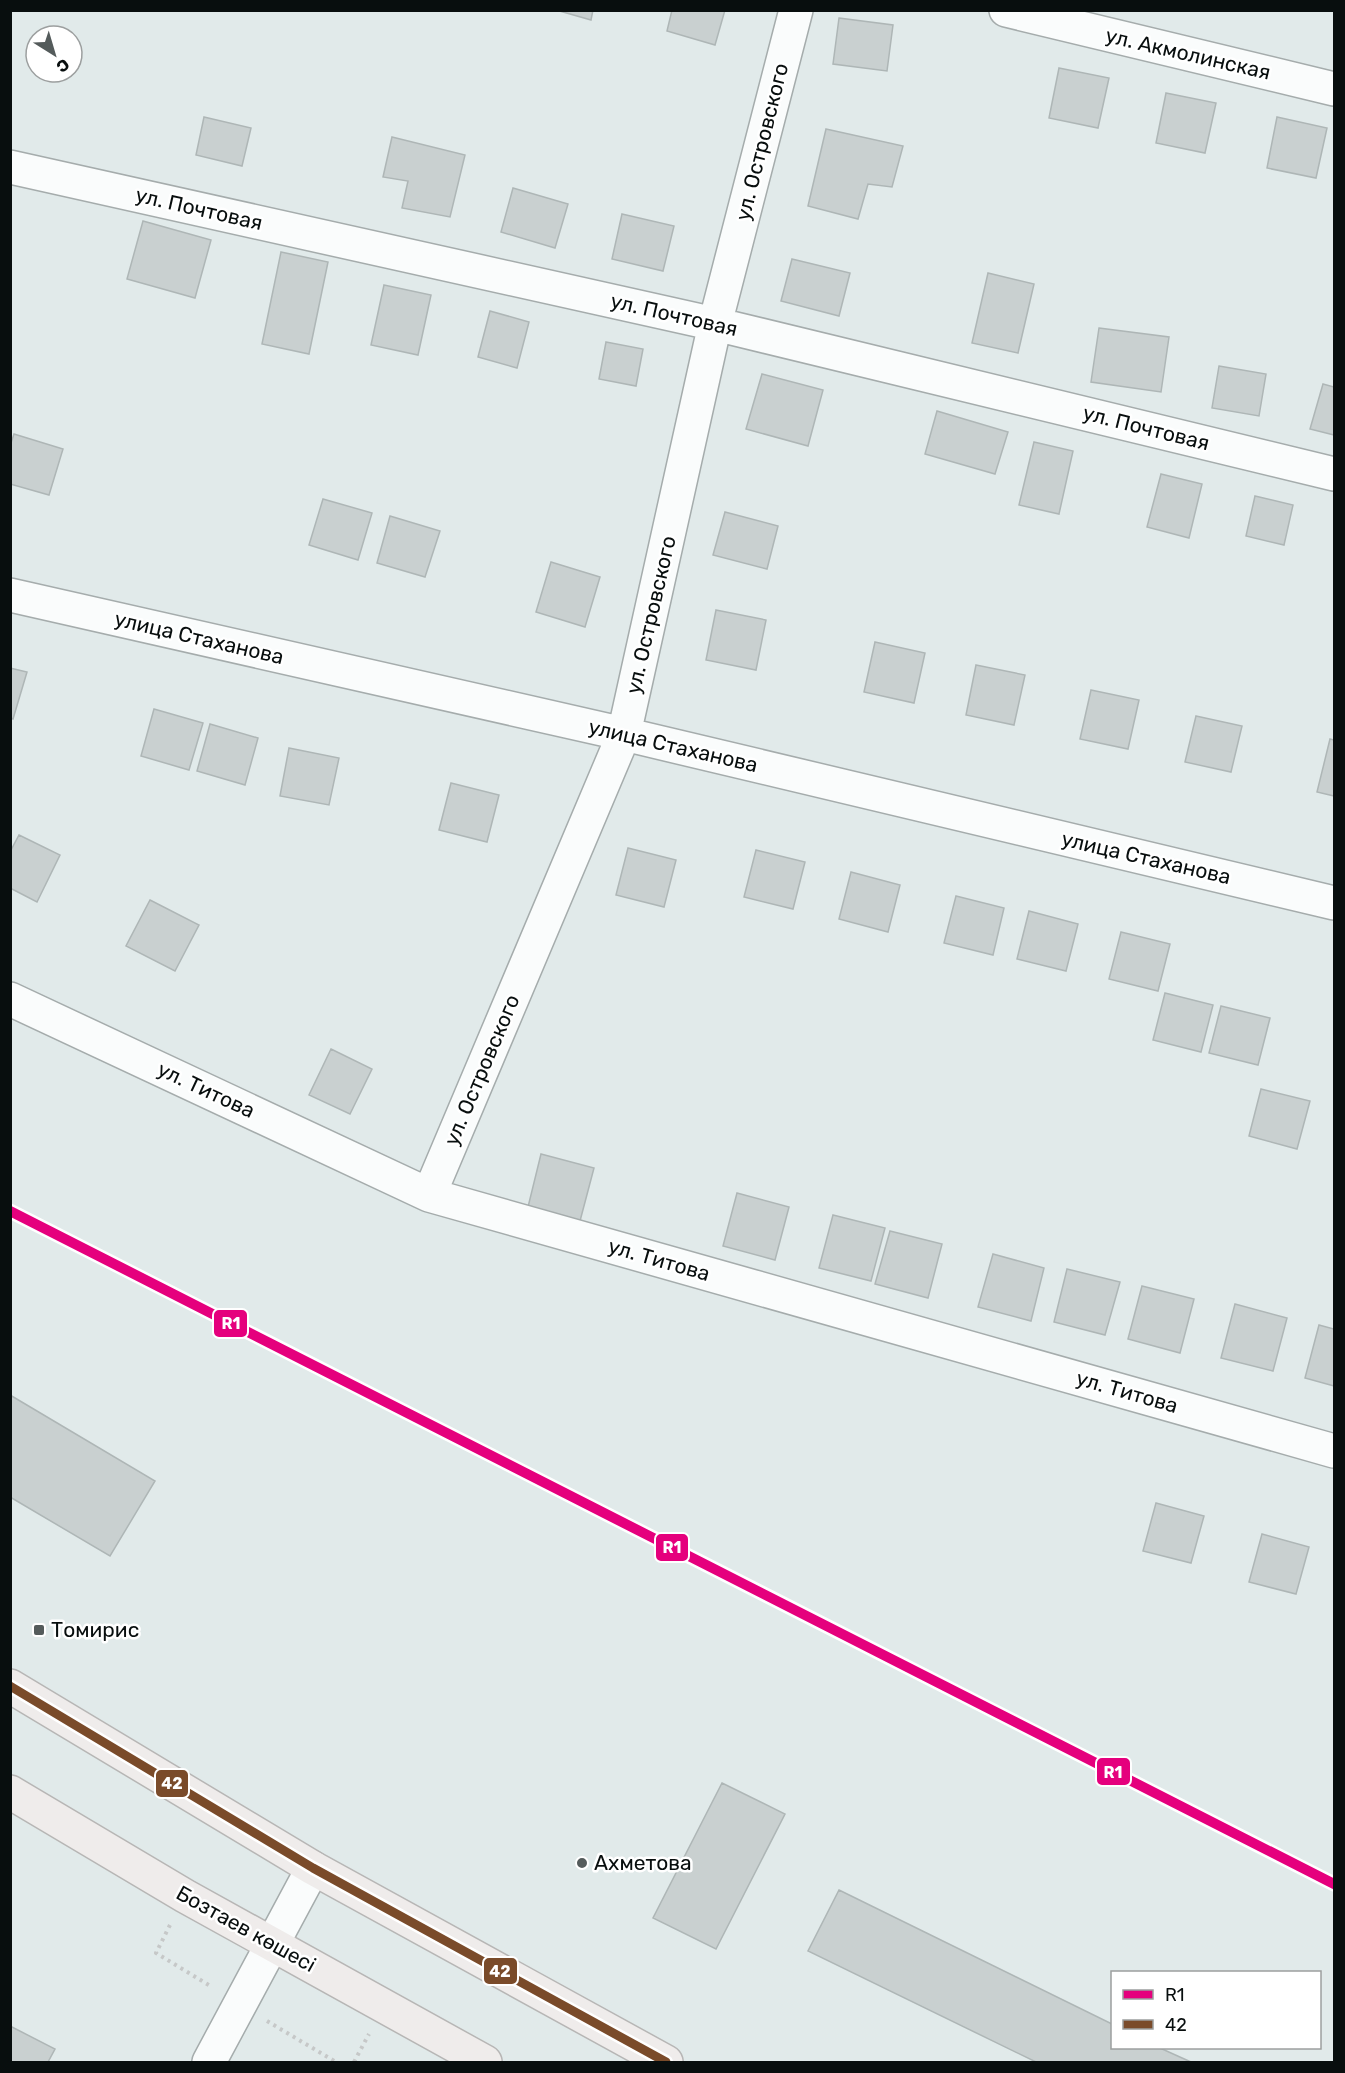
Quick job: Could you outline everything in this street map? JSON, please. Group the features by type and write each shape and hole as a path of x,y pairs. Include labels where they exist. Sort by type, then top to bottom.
{"highway":[{"path":"10,1686 313,1868 666,2062"},
{"name":"Бозтаев көшесі","path":"10,1792 185,1896 485,2062"}],"street":[{"name":"ул. Островского","path":"429,1195 624,734 715,324 796,10"},
{"name":"ул. Акмолинская","path":"1006,10 1335,89"},
{"name":"ул. Почтовая","path":"10,167 715,324 1335,474"},
{"name":"улица Стаханова","path":"10,595 624,734 1335,903"},
{"name":"ул. Титова","path":"10,999 429,1195 1335,1451"},
{"path":"209,2062 313,1868"}],"building":[{"path":"556,10 593,10 591,20"},
{"path":"672,10 725,10 715,45 667,31"},
{"path":"839,18 893,25 887,71 833,64"},
{"path":"1059,68 1109,78 1098,128 1049,118"},
{"path":"1166,93 1216,103 1205,153 1156,143"},
{"path":"204,117 251,128 242,166 196,155"},
{"path":"1277,117 1327,128 1316,178 1267,168"},
{"path":"826,129 903,146 892,187 868,184 858,219 808,206"},
{"path":"392,137 465,155 450,217 402,208 408,181 383,177"},
{"path":"513,188 568,204 555,248 501,232"},
{"path":"622,214 674,226 663,271 612,259"},
{"path":"143,221 211,240 195,298 127,279"},
{"path":"281,252 328,262 309,354 262,344"},
{"path":"792,259 850,273 839,316 781,301"},
{"path":"988,273 1034,284 1018,353 972,343"},
{"path":"384,285 431,295 418,355 371,345"},
{"path":"490,311 529,322 517,368 478,357"},
{"path":"1099,328 1169,337 1161,392 1091,382"},
{"path":"606,342 643,349 636,386 599,379"},
{"path":"1219,366 1266,374 1259,416 1212,408"},
{"path":"762,374 823,390 808,446 746,429"},
{"path":"1323,384 1334,387 1334,435 1310,429"},
{"path":"937,411 1008,432 995,474 925,454"},
{"path":"14,434 63,449 49,495 10,484 10,446"},
{"path":"1034,442 1073,451 1059,514 1019,505"},
{"path":"1161,474 1202,484 1189,538 1147,527"},
{"path":"1255,496 1293,505 1284,545 1246,536"},
{"path":"323,499 372,513 358,560 309,545"},
{"path":"725,512 778,526 767,569 713,555"},
{"path":"390,516 440,531 425,577 377,563"},
{"path":"551,562 600,577 585,627 536,612"},
{"path":"716,610 766,620 756,670 706,660"},
{"path":"875,642 925,653 914,703 864,692"},
{"path":"976,665 1025,675 1014,725 966,715"},
{"path":"10,668 27,672 13,719 10,718"},
{"path":"1091,690 1139,700 1128,749 1080,739"},
{"path":"154,709 203,723 189,770 141,756"},
{"path":"1196,716 1242,726 1231,772 1185,762"},
{"path":"210,724 258,738 245,785 197,771"},
{"path":"1330,739 1334,740 1334,796 1317,792"},
{"path":"289,748 339,758 329,805 280,796"},
{"path":"451,783 499,795 487,842 439,830"},
{"path":"19,835 60,855 37,902 10,888 10,852"},
{"path":"628,848 676,860 664,907 616,895"},
{"path":"756,850 805,862 793,909 744,897"},
{"path":"851,872 900,885 888,932 839,919"},
{"path":"956,896 1004,908 993,955 944,943"},
{"path":"150,900 199,925 175,971 126,946"},
{"path":"1029,911 1078,924 1066,971 1017,959"},
{"path":"1121,932 1170,944 1158,991 1109,979"},
{"path":"1165,993 1213,1005 1201,1052 1153,1040"},
{"path":"1221,1006 1270,1018 1258,1065 1209,1053"},
{"path":"331,1049 372,1069 350,1114 309,1095"},
{"path":"1261,1089 1310,1101 1297,1149 1249,1136"},
{"path":"541,1154 594,1168 580,1221 528,1207"},
{"path":"737,1193 789,1207 775,1260 723,1246"},
{"path":"833,1215 885,1228 871,1281 819,1268"},
{"path":"890,1231 942,1244 928,1298 875,1284"},
{"path":"993,1254 1044,1268 1031,1321 978,1307"},
{"path":"1067,1269 1120,1282 1105,1335 1054,1322"},
{"path":"1142,1286 1194,1299 1180,1353 1128,1339"},
{"path":"1235,1304 1287,1318 1273,1371 1221,1358"},
{"path":"1319,1325 1334,1329 1334,1386 1305,1378"},
{"path":"10,1395 155,1481 110,1556 10,1497"},
{"path":"1156,1503 1204,1516 1191,1563 1143,1551"},
{"path":"1262,1534 1309,1547 1296,1594 1249,1582"},
{"path":"722,1783 785,1814 716,1949 653,1918"},
{"path":"839,1890 1111,2024 1111,2049 1162,2049 1191,2062 1036,2062 808,1951"},
{"path":"10,2026 55,2049 48,2062 10,2062"}],"transit line":[{"name":"R1","path":"10,1211 1334,1884"},
{"name":"42","path":"10,1686 313,1868 666,2062"}],"place":[{"name":"Томирис","path":"39,1630"},
{"name":"Ахметова","path":"582,1863"}]}
